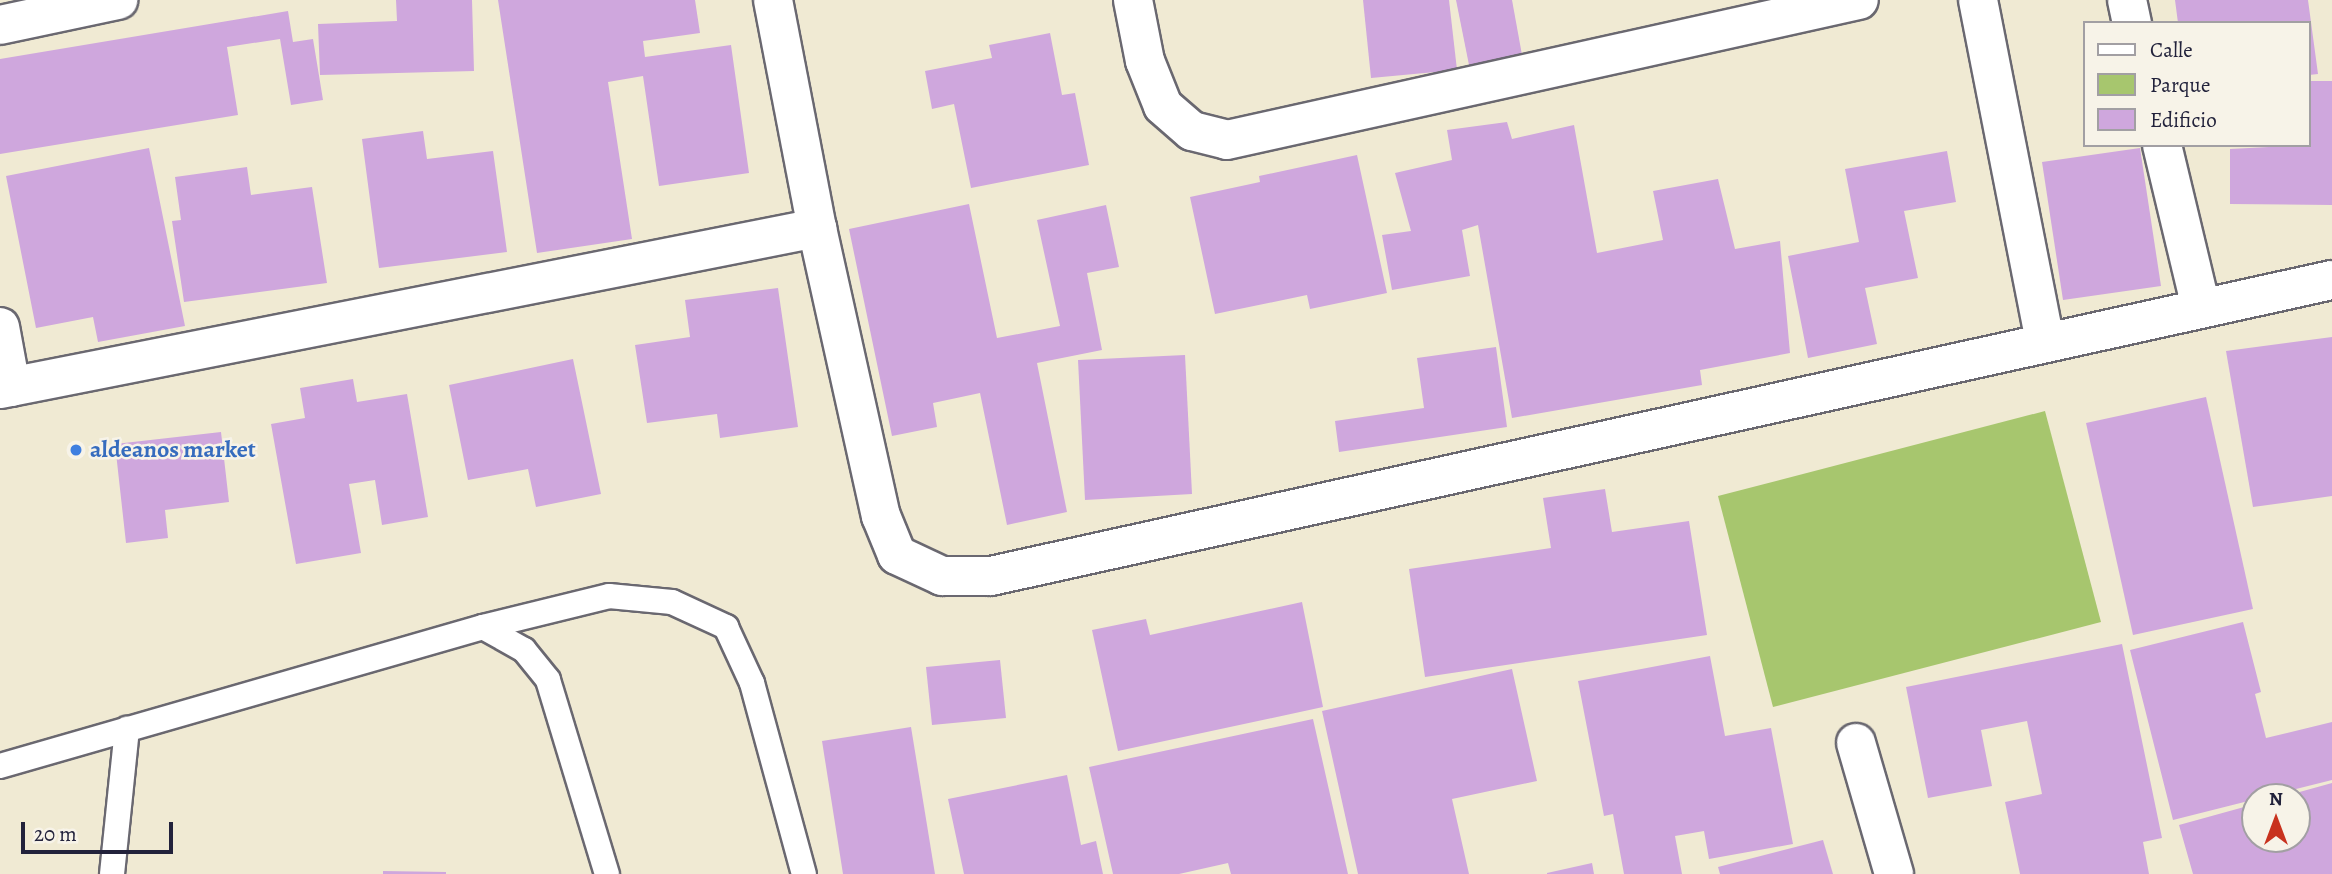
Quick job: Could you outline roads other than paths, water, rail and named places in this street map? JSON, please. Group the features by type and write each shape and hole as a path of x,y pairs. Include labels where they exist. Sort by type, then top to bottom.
{"street":[{"path":"0,25 118,0"},
{"path":"773,0 817,228 881,516 897,555 942,576 991,576 2332,280"},
{"path":"1133,0 1145,61 1163,106 1192,131 1227,140 1859,0"},
{"path":"1978,0 2045,342"},
{"path":"2127,0 2132,21"},
{"path":"2162,147 2201,308"},
{"path":"0,327 5,388 817,228"},
{"path":"1856,743 1894,874"}],"lane":[{"path":"0,766 483,627 609,596 671,602 726,627 752,683 804,874"},
{"path":"483,627 524,650 548,680 607,874"},
{"path":"112,874 127,729"}],"place":[{"name":"aldeanos market","path":"76,450"}]}
